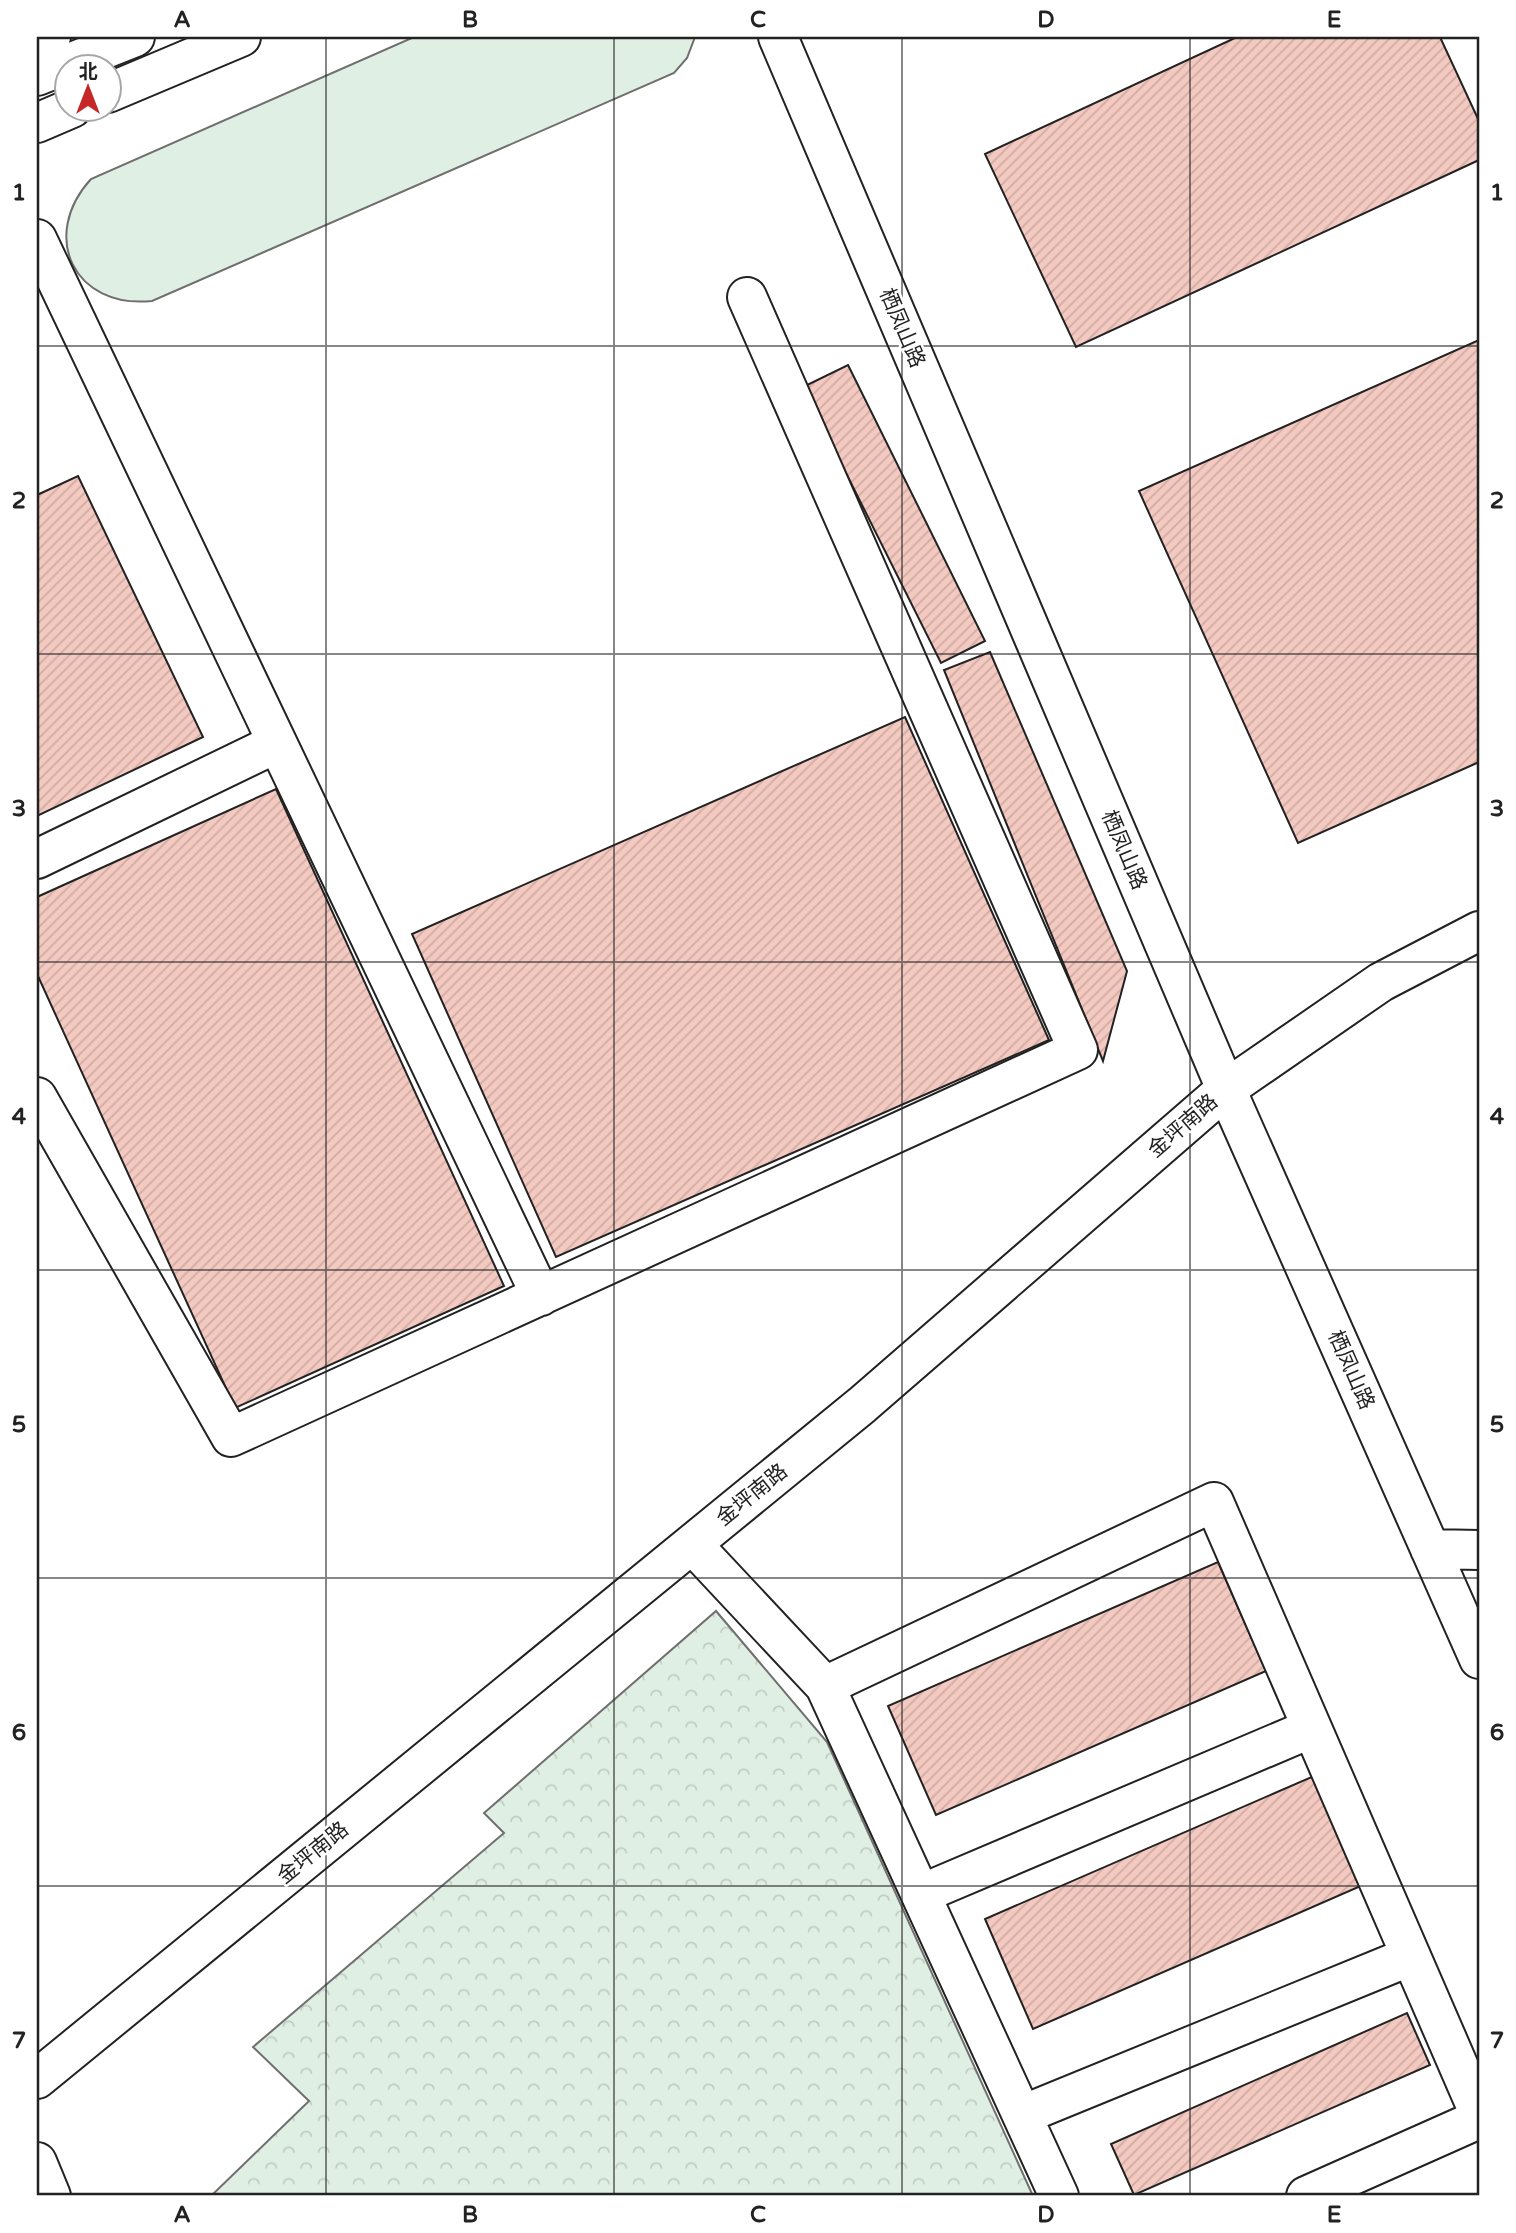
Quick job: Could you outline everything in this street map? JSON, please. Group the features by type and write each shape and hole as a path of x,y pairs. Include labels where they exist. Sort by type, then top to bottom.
{"main road":[{"path":"37,43 51,37"},
{"path":"37,76 135,37"},
{"path":"122,87 241,37"},
{"name":"栖凤山路","path":"778,37 1226,1089 1479,1659"},
{"path":"37,239 541,1296"},
{"path":"37,1097 230,1437 1077,1050 747,297"},
{"path":"37,859 277,743"},
{"name":"金坪南路","path":"37,2078 862,1405 1226,1089 1381,982 1479,931"},
{"path":"825,1686 1214,1502 1479,2113"},
{"path":"692,1544 825,1686 1059,2196"},
{"path":"1430,1549 1479,1550"},
{"path":"921,1894 1312,1728"},
{"path":"1022,2115 1411,1956"},
{"path":"1306,2196 1479,2119"},
{"path":"37,2162 51,2196"}],"green space":[{"path":"414,37 695,37 687,58 674,73 152,301 125,300 102,293 85,281 73,264 67,245 68,223 75,201 91,179"},
{"path":"716,1611 827,1742 1033,2196 211,2196 309,2101 253,2047 504,1833 484,1813"}],"building":[{"path":"1237,37 1440,37 1479,121 1479,160 1076,347 985,154"},
{"path":"1479,340 1479,762 1298,843 1139,491"},
{"path":"848,365 985,641 941,663 803,387"},
{"path":"78,476 203,737 37,816 37,495"},
{"path":"990,652 1127,971 1103,1061 944,670"},
{"path":"905,717 1049,1040 556,1257 412,934"},
{"path":"276,789 504,1286 235,1408 37,974 37,897"},
{"path":"1218,1562 1266,1671 936,1815 888,1706"},
{"path":"1314,1776 1363,1885 1033,2029 985,1919"},
{"path":"1407,2013 1430,2065 1134,2195 1111,2144"}]}
